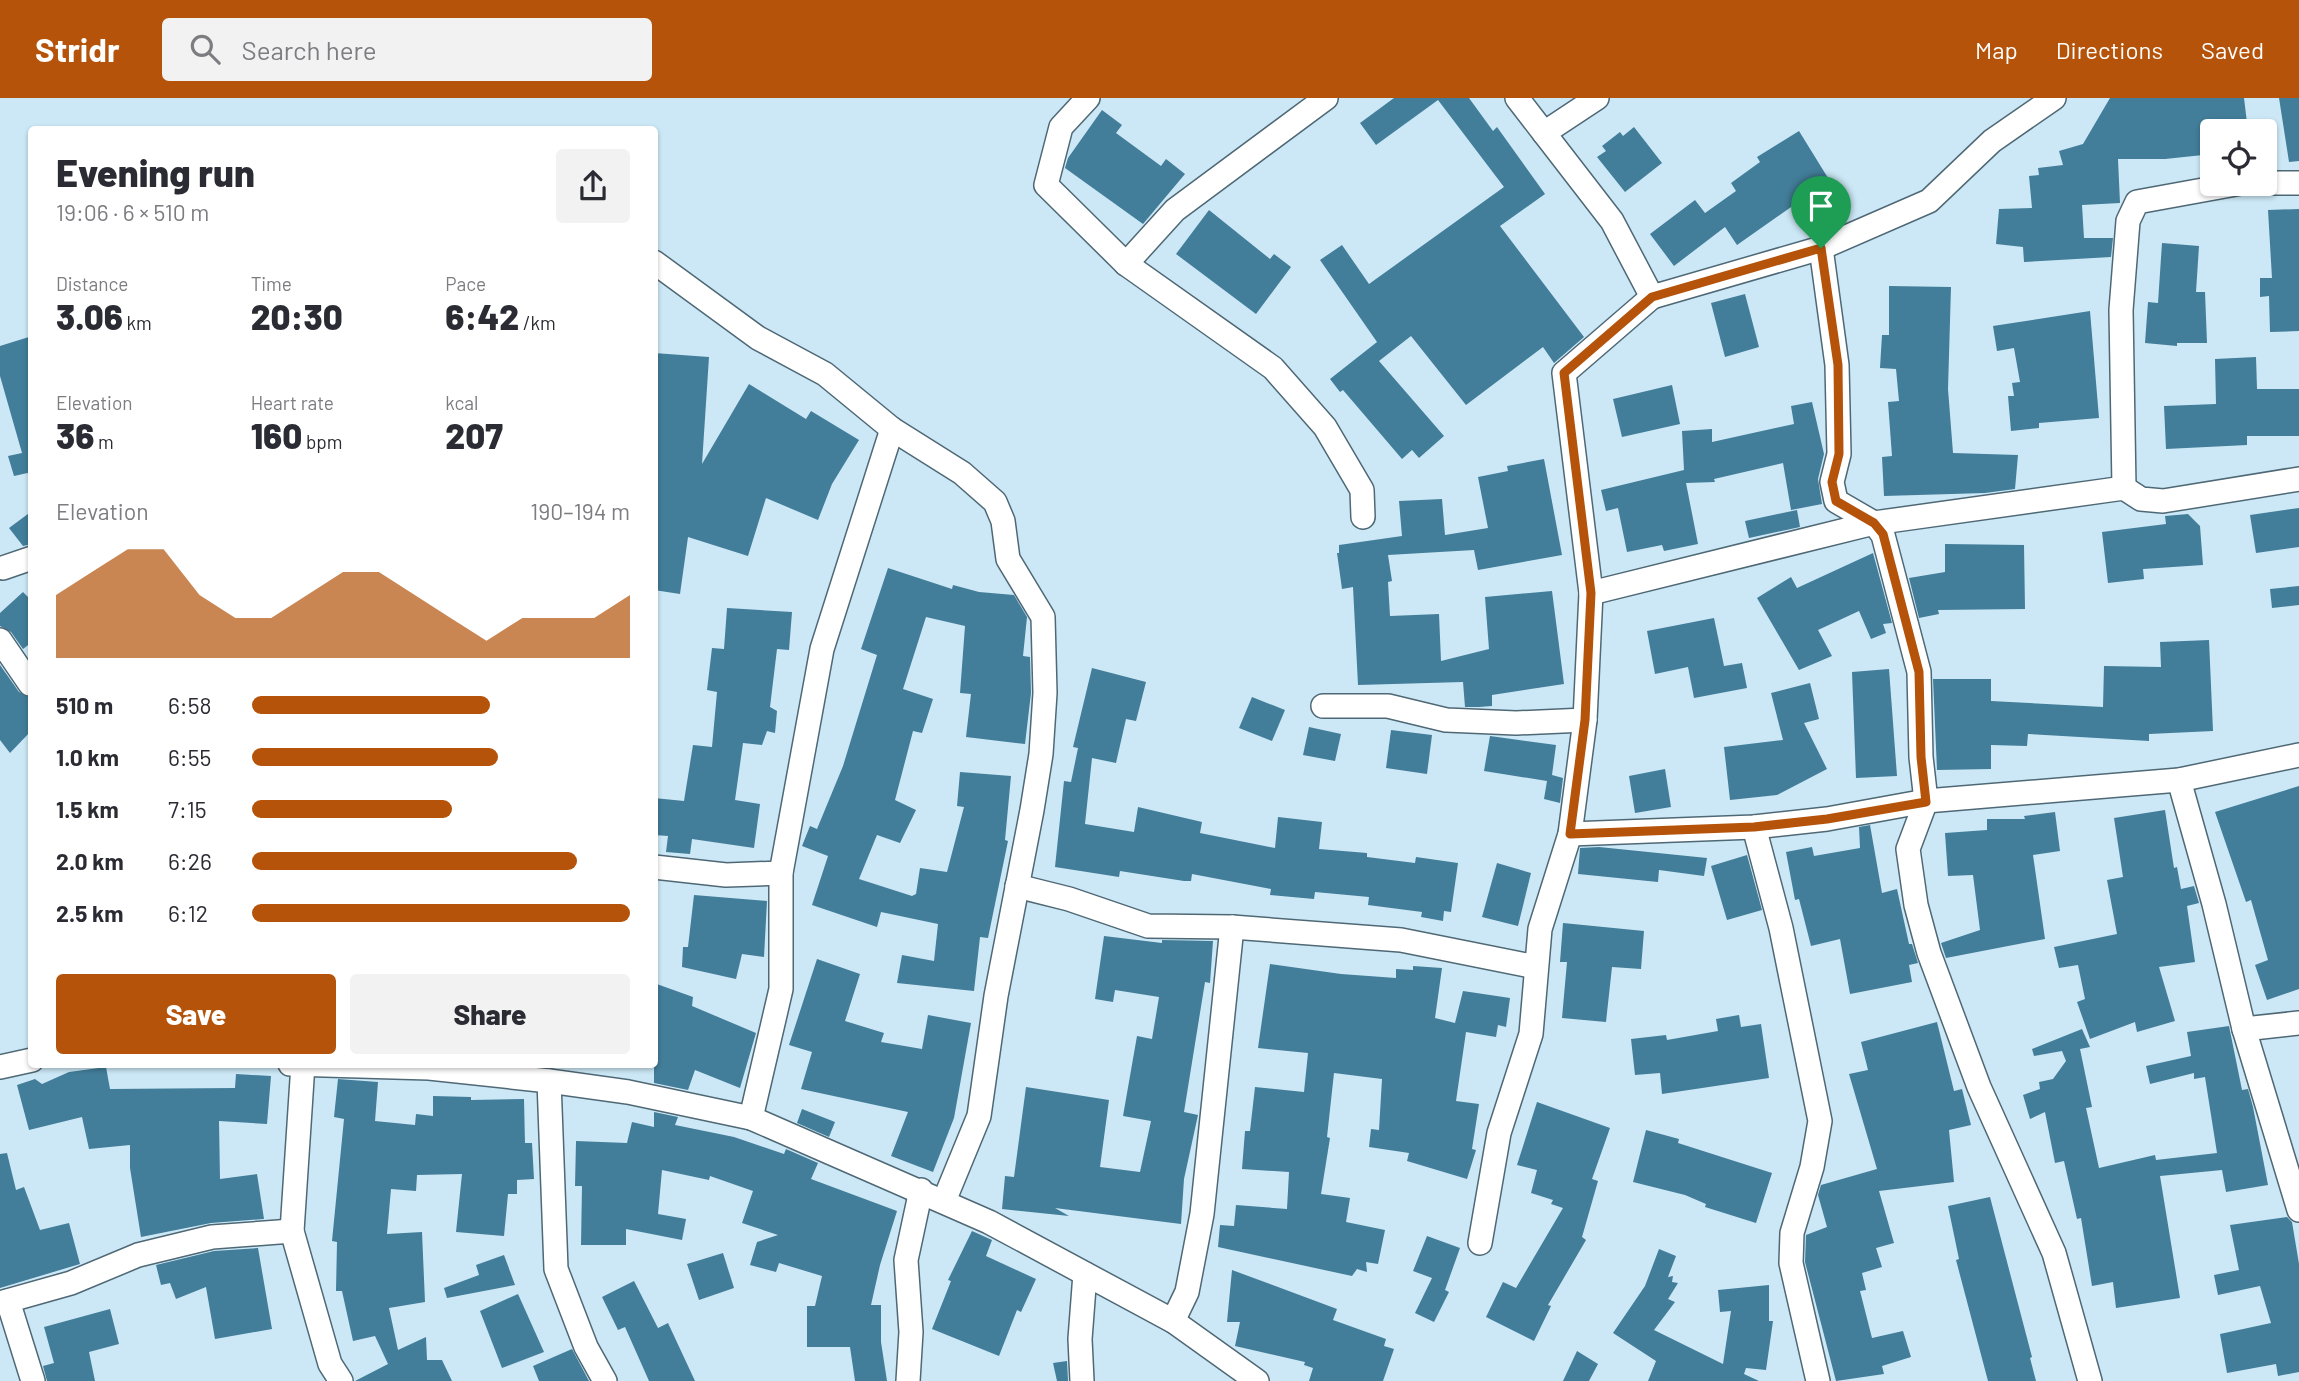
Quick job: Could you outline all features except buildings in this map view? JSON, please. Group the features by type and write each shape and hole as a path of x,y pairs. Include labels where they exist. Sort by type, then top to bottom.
{"street":[{"path":"1088,98 1061,127 1046,185 1126,264 1273,368 1325,427 1362,490 1363,517"},
{"path":"1126,264 1175,210 1326,98"},
{"path":"1517,98 1612,221 1652,297"},
{"path":"1544,133 1597,98"},
{"path":"1480,1243 1499,1133 1531,1034 1540,929 1570,834 1585,720 1591,593 1564,373 1652,297 1821,248 1928,201 1992,141 2054,98"},
{"path":"2277,183 2299,183"},
{"path":"2124,488 2121,310 2128,220 2137,202 2200,191"},
{"path":"1821,248 1838,365 1839,454 1832,492 1836,501 1874,523 1883,534 1919,672 1921,757 1926,802 1908,849 1916,905 1929,953 1979,1087 2054,1253 2090,1381"},
{"path":"658,265 758,338 825,374 892,429 962,473 995,502 1003,521 1008,559 1043,617 1045,693 1041,754 979,1116 944,1201"},
{"path":"751,1118 781,989 780,873 822,649 892,429"},
{"path":"1591,593 1874,523 2124,488 2141,499 2163,501 2299,479"},
{"path":"1,572 28,560"},
{"path":"0,640 28,681"},
{"path":"1323,706 1388,706 1446,720 1516,723 1585,720"},
{"path":"1570,834 1754,827 1827,819 1926,802 2179,780 2299,755"},
{"path":"2179,780 2214,904 2244,1029 2299,1210"},
{"path":"1754,827 1781,928 1819,1121 1812,1167 1792,1233 1791,1263 1818,1381"},
{"path":"658,867 726,875 780,873"},
{"path":"1017,886 1069,899 1148,926 1232,928 1401,940 1536,967"},
{"path":"1173,1321 1187,1292 1202,1214 1232,928"},
{"path":"2244,1029 2299,1023"},
{"path":"0,1067 28,1061"},
{"path":"299,1068 292,1231 330,1364 341,1381"},
{"path":"429,1068 628,1092 751,1118 989,1222 1173,1321 1257,1381"},
{"path":"549,1081 556,1269 586,1347 605,1381"},
{"path":"908,1381 911,1332 906,1260 921,1190"},
{"path":"33,1381 4,1302 71,1283 138,1255 212,1237 292,1231"},
{"path":"1082,1381 1080,1339 1085,1274"}],"route":[{"path":"1821,248 1838,365 1839,454 1832,492 1836,501 1874,523 1883,534 1919,672 1921,757 1926,802 1827,819 1754,827 1570,834 1585,720 1591,593 1581,492 1564,373 1652,297 1821,248"}]}
